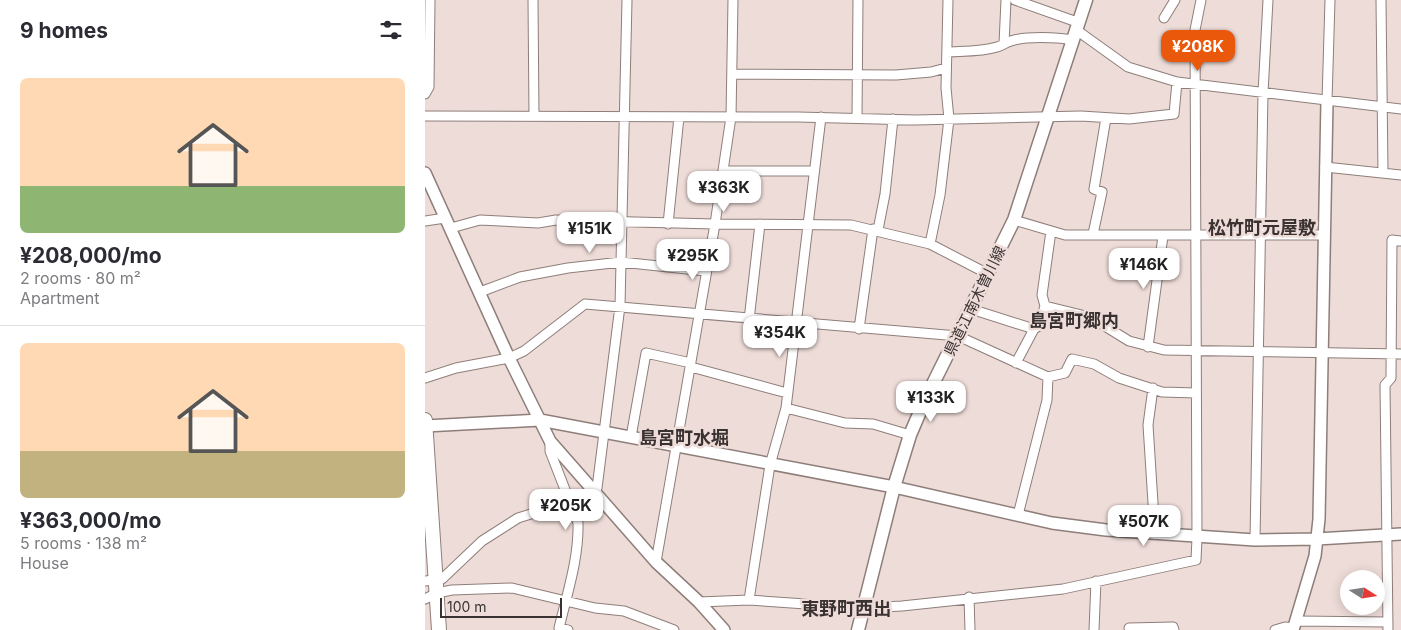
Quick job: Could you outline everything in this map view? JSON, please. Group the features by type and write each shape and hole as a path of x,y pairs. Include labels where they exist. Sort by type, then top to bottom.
{"main road":[{"name":"県道江南木曽川線","path":"858,630 894,487 910,435 925,400 1014,220 1086,0"},
{"path":"425,420 431,588 439,630"}],"street":[{"path":"425,94 429,88 430,0"},
{"path":"533,0 533,116"},
{"path":"431,588 483,541 518,518 570,502 597,488 620,306 627,0"},
{"path":"656,562 700,315 731,117 733,0"},
{"path":"857,118 858,0"},
{"path":"930,244 940,195 949,119 946,68 948,0"},
{"path":"1004,44 1006,0"},
{"path":"1015,0 1075,30 1128,67 1177,82 1401,109"},
{"path":"1164,18 1175,0"},
{"path":"699,602 749,600 864,608 1063,589 1193,562 1195,560 1197,538 1197,393 1195,30 1201,0"},
{"path":"1255,540 1263,93 1267,0"},
{"path":"1295,626 1317,539 1330,0"},
{"path":"1381,0 1383,173"},
{"path":"947,52 982,50 1025,39 1059,37 1075,30"},
{"path":"732,74 858,74 897,76 931,72 946,68"},
{"path":"425,116 821,117 893,119 1007,119 1049,116 1129,119 1174,114 1177,82"},
{"path":"749,600 770,464 786,408 810,225 821,117"},
{"path":"668,224 679,118"},
{"path":"1093,234 1102,192 1094,189 1106,118"},
{"path":"859,329 875,230 885,194 893,119"},
{"path":"1325,167 1401,175"},
{"path":"723,171 814,171"},
{"path":"425,173 509,358 550,441 656,562 699,602 724,630"},
{"path":"425,221 448,223 480,220 538,223 556,220 668,224 851,225 930,244 987,274"},
{"path":"1014,220 1065,235 1324,235"},
{"path":"749,320 760,224"},
{"path":"1016,364 1034,329 1039,326 1045,306 1042,295 1051,231"},
{"path":"1149,347 1163,236"},
{"path":"1275,630 1295,626 1388,626 1385,385 1391,378 1392,240 1401,241"},
{"path":"480,292 520,277 568,268 621,262 706,271"},
{"path":"425,378 456,368 509,358 524,351 585,304 749,320 958,336 1048,377 1065,373 1072,359 1094,364 1119,378 1162,392 1197,393"},
{"path":"1045,306 1090,317 1114,334 1149,347 1164,350 1401,354"},
{"path":"971,309 1034,329"},
{"path":"631,437 646,353 787,393"},
{"path":"1018,515 1047,400 1048,377"},
{"path":"1153,388 1148,425 1155,534"},
{"path":"786,408 845,423 873,424 910,435"},
{"path":"425,426 540,420 894,487 1018,515 1097,529 1197,538 1255,540 1317,539 1401,534"},
{"path":"550,441 550,451 578,524 578,535 559,628 568,630"},
{"path":"1094,630 1096,581"},
{"path":"431,588 452,590 512,588 595,608 624,611 674,630"},
{"path":"969,597 970,630"},
{"path":"1129,628 1173,627 1174,630"}],"district":[{"name":"松竹町元屋敷","path":"1262,228"},
{"name":"島宮町郷内","path":"1074,321"},
{"name":"島宮町水堀","path":"684,438"},
{"name":"東野町西出","path":"846,609"}]}
